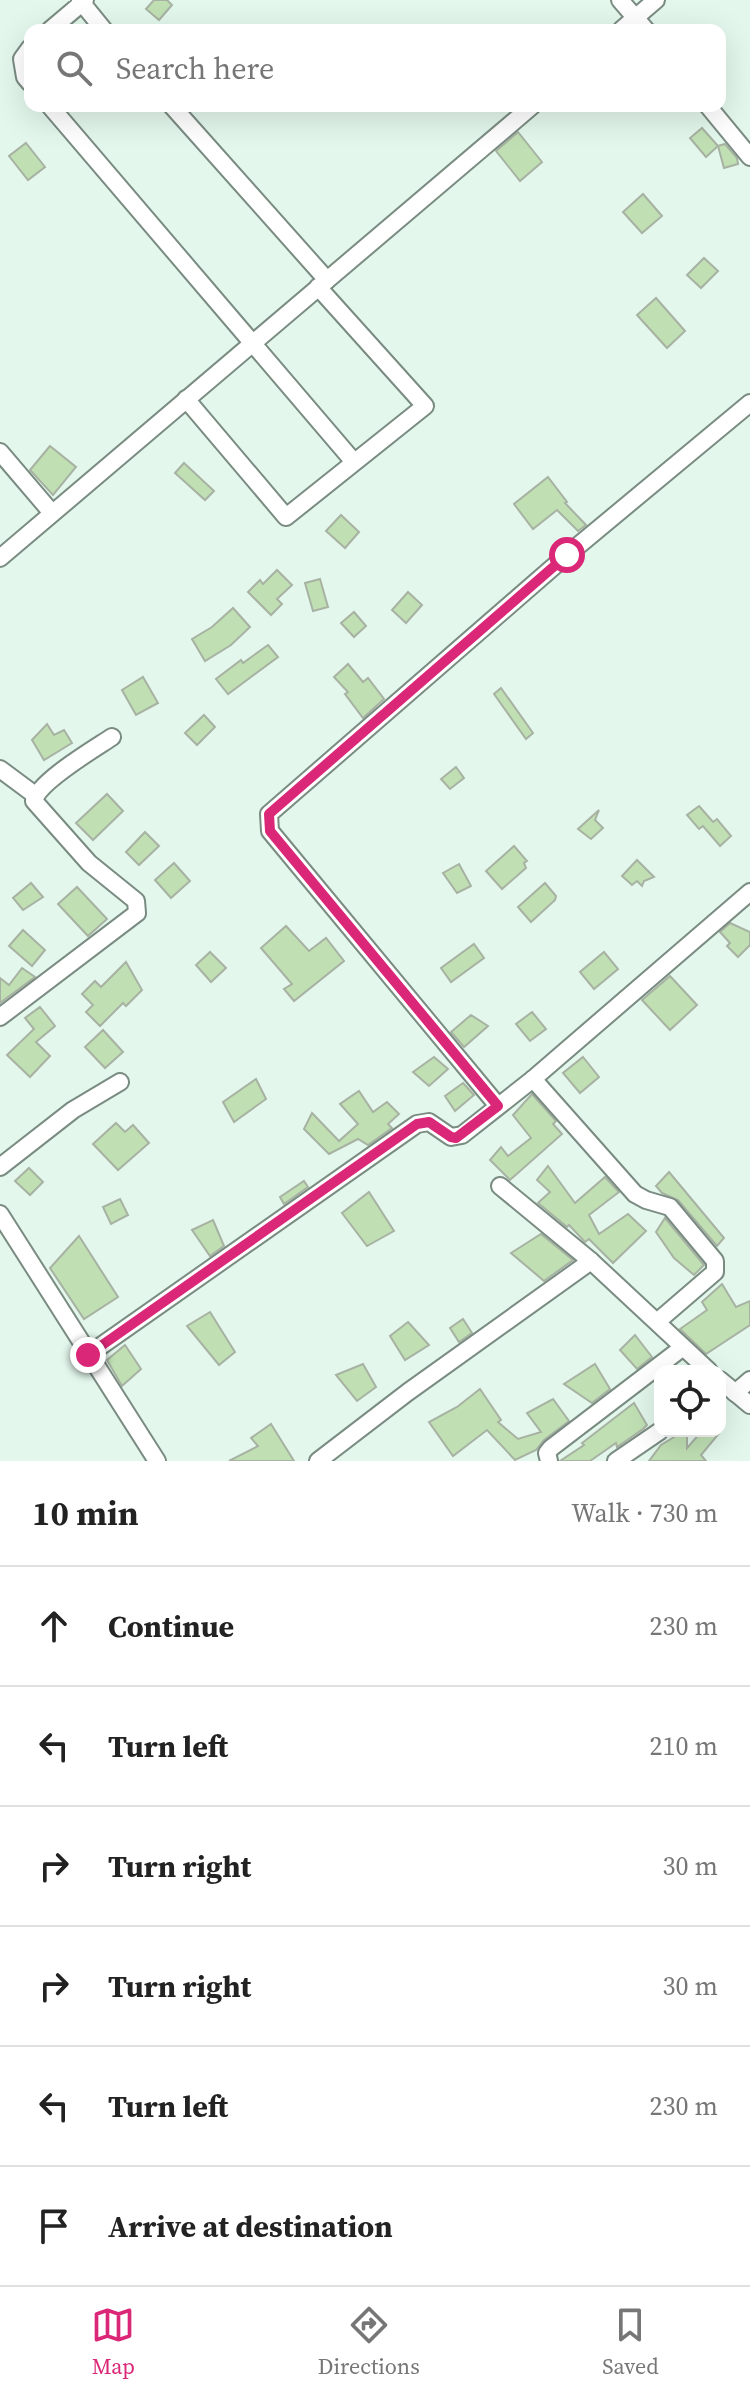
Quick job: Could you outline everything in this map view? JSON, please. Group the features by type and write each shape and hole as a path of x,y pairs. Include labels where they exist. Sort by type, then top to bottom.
{"street":[{"path":"620,0 641,24 656,0"},
{"path":"57,24 82,1 99,24"},
{"path":"55,112 354,462"},
{"path":"177,112 425,406 286,517 186,399"},
{"path":"0,558 525,112"},
{"path":"713,112 750,157"},
{"path":"498,1106 270,831 269,814 555,565 750,403"},
{"path":"0,452 52,513"},
{"path":"35,795 112,737"},
{"path":"0,769 35,795 36,805 89,863 136,901 138,910 123,926 0,1017"},
{"path":"88,1355 417,1124 429,1122 456,1138 533,1079 750,892"},
{"path":"533,1079 635,1194 670,1207 715,1261 715,1272 658,1321"},
{"path":"0,1167 73,1110 120,1082"},
{"path":"500,1186 591,1261 702,1365"},
{"path":"0,1214 157,1461"},
{"path":"318,1461 408,1392 591,1261"},
{"path":"549,1461 547,1453 551,1448 682,1348"},
{"path":"726,1387 750,1380"},
{"path":"726,1388 750,1405"},
{"path":"616,1461 654,1435"}],"building":[{"path":"154,0 167,0 172,5 159,20 146,9"},
{"path":"702,128 718,146 706,157 690,138"},
{"path":"518,132 542,162 520,181 496,151"},
{"path":"26,143 45,167 28,180 9,156"},
{"path":"725,144 737,158 738,164 724,168 718,146"},
{"path":"643,194 662,216 642,233 623,212"},
{"path":"704,258 718,271 701,288 687,275"},
{"path":"656,298 685,331 667,348 637,315"},
{"path":"50,446 76,467 53,495 30,470"},
{"path":"184,463 214,491 205,500 175,473"},
{"path":"548,477 565,503 586,525 578,531 557,510 533,529 514,504"},
{"path":"341,515 359,532 345,548 326,531"},
{"path":"277,570 292,585 277,599 282,604 271,615 248,592 260,580 263,584"},
{"path":"320,579 328,607 313,611 305,583"},
{"path":"408,592 422,605 406,623 392,610"},
{"path":"233,608 250,627 231,645 205,661 192,639 212,627"},
{"path":"354,612 366,626 354,637 341,623"},
{"path":"268,645 278,657 228,694 216,679"},
{"path":"348,664 363,682 368,678 384,699 363,718 345,694 348,692 334,677"},
{"path":"143,677 158,703 136,715 122,690"},
{"path":"501,688 533,733 526,739 494,694"},
{"path":"204,715 215,727 197,745 185,733"},
{"path":"47,724 54,735 64,730 72,743 44,760 32,740"},
{"path":"456,767 464,778 450,789 441,779"},
{"path":"107,794 123,811 93,840 76,823"},
{"path":"699,806 713,822 717,819 731,836 720,846 703,826 699,829 687,815"},
{"path":"599,810 595,820 603,828 591,839 578,829"},
{"path":"145,832 159,846 139,865 126,852"},
{"path":"514,846 527,861 524,863 526,868 502,889 486,871"},
{"path":"637,860 654,877 644,881 642,886 637,881 632,885 622,876"},
{"path":"174,863 190,881 171,898 155,880"},
{"path":"459,864 471,886 457,893 443,873"},
{"path":"31,883 43,897 23,910 13,898"},
{"path":"545,883 556,896 555,900 531,922 518,907"},
{"path":"77,887 107,919 88,936 58,904"},
{"path":"730,923 750,932 750,945 738,957 727,946 730,943 720,932"},
{"path":"286,926 309,951 326,938 344,961 294,1001 284,989 292,984 261,948"},
{"path":"23,930 45,950 32,966 9,946"},
{"path":"474,944 484,958 451,982 441,968"},
{"path":"210,952 226,968 211,982 196,965"},
{"path":"604,952 618,969 594,989 580,972"},
{"path":"126,962 142,990 126,1006 123,1003 100,1026 86,1012 93,1005 82,994 95,981 101,987"},
{"path":"22,968 35,977 0,1003 0,978 9,985"},
{"path":"670,976 697,1005 670,1030 642,1000"},
{"path":"40,1007 55,1026 36,1042 50,1056 30,1077 7,1055 34,1029 25,1018"},
{"path":"532,1012 546,1029 530,1041 516,1024"},
{"path":"471,1015 488,1026 464,1047 451,1032"},
{"path":"103,1030 123,1052 105,1068 85,1047"},
{"path":"434,1057 448,1069 429,1086 413,1072"},
{"path":"583,1057 599,1077 580,1093 563,1073"},
{"path":"256,1079 266,1099 234,1122 223,1102"},
{"path":"463,1083 474,1095 455,1111 445,1096"},
{"path":"359,1091 373,1112 387,1102 399,1114 388,1124 392,1128 368,1145 358,1139 329,1154 304,1129 312,1113 339,1141 358,1124 340,1104"},
{"path":"532,1094 556,1121 553,1124 562,1134 510,1180 490,1160 501,1147 508,1156 531,1138 513,1115"},
{"path":"116,1123 125,1132 133,1125 149,1143 118,1170 93,1144"},
{"path":"548,1166 575,1203 605,1177 619,1192 589,1215 599,1234 628,1214 646,1231 613,1263 589,1239 585,1242 569,1225 567,1227 538,1203 550,1192 537,1180"},
{"path":"29,1168 43,1182 30,1195 15,1181"},
{"path":"669,1172 724,1238 717,1246 678,1200 662,1193 656,1186"},
{"path":"304,1181 308,1187 284,1204 280,1197"},
{"path":"369,1192 394,1231 367,1246 342,1213"},
{"path":"120,1199 128,1215 111,1224 103,1207"},
{"path":"665,1218 704,1265 694,1275 674,1258 656,1232"},
{"path":"213,1220 224,1246 210,1256 192,1230"},
{"path":"541,1234 573,1260 544,1281 511,1253"},
{"path":"79,1236 118,1297 84,1319 50,1268"},
{"path":"722,1284 736,1307 750,1301 750,1325 706,1354 680,1329 707,1310 702,1302"},
{"path":"210,1312 235,1352 219,1365 187,1326"},
{"path":"463,1319 472,1333 459,1342 450,1328"},
{"path":"408,1322 429,1345 405,1360 390,1336"},
{"path":"635,1335 652,1357 637,1369 620,1350"},
{"path":"125,1345 141,1369 122,1386 107,1360"},
{"path":"363,1364 376,1387 357,1401 336,1375"},
{"path":"595,1364 610,1389 592,1403 564,1384"},
{"path":"480,1389 501,1420 498,1422 518,1439 541,1432 527,1413 553,1399 569,1421 536,1450 515,1460 487,1430 453,1456 429,1422 457,1407"},
{"path":"634,1403 647,1425 643,1429 590,1461 560,1461 584,1445 582,1443"},
{"path":"271,1424 294,1461 229,1461 258,1446 251,1438"},
{"path":"674,1437 687,1437 687,1448 697,1437 716,1437 701,1455 706,1461 649,1461 661,1445"}],"route":[{"path":"88,1355 417,1124 429,1122 456,1138 498,1106 270,831 268,820 269,814 567,555"}]}
